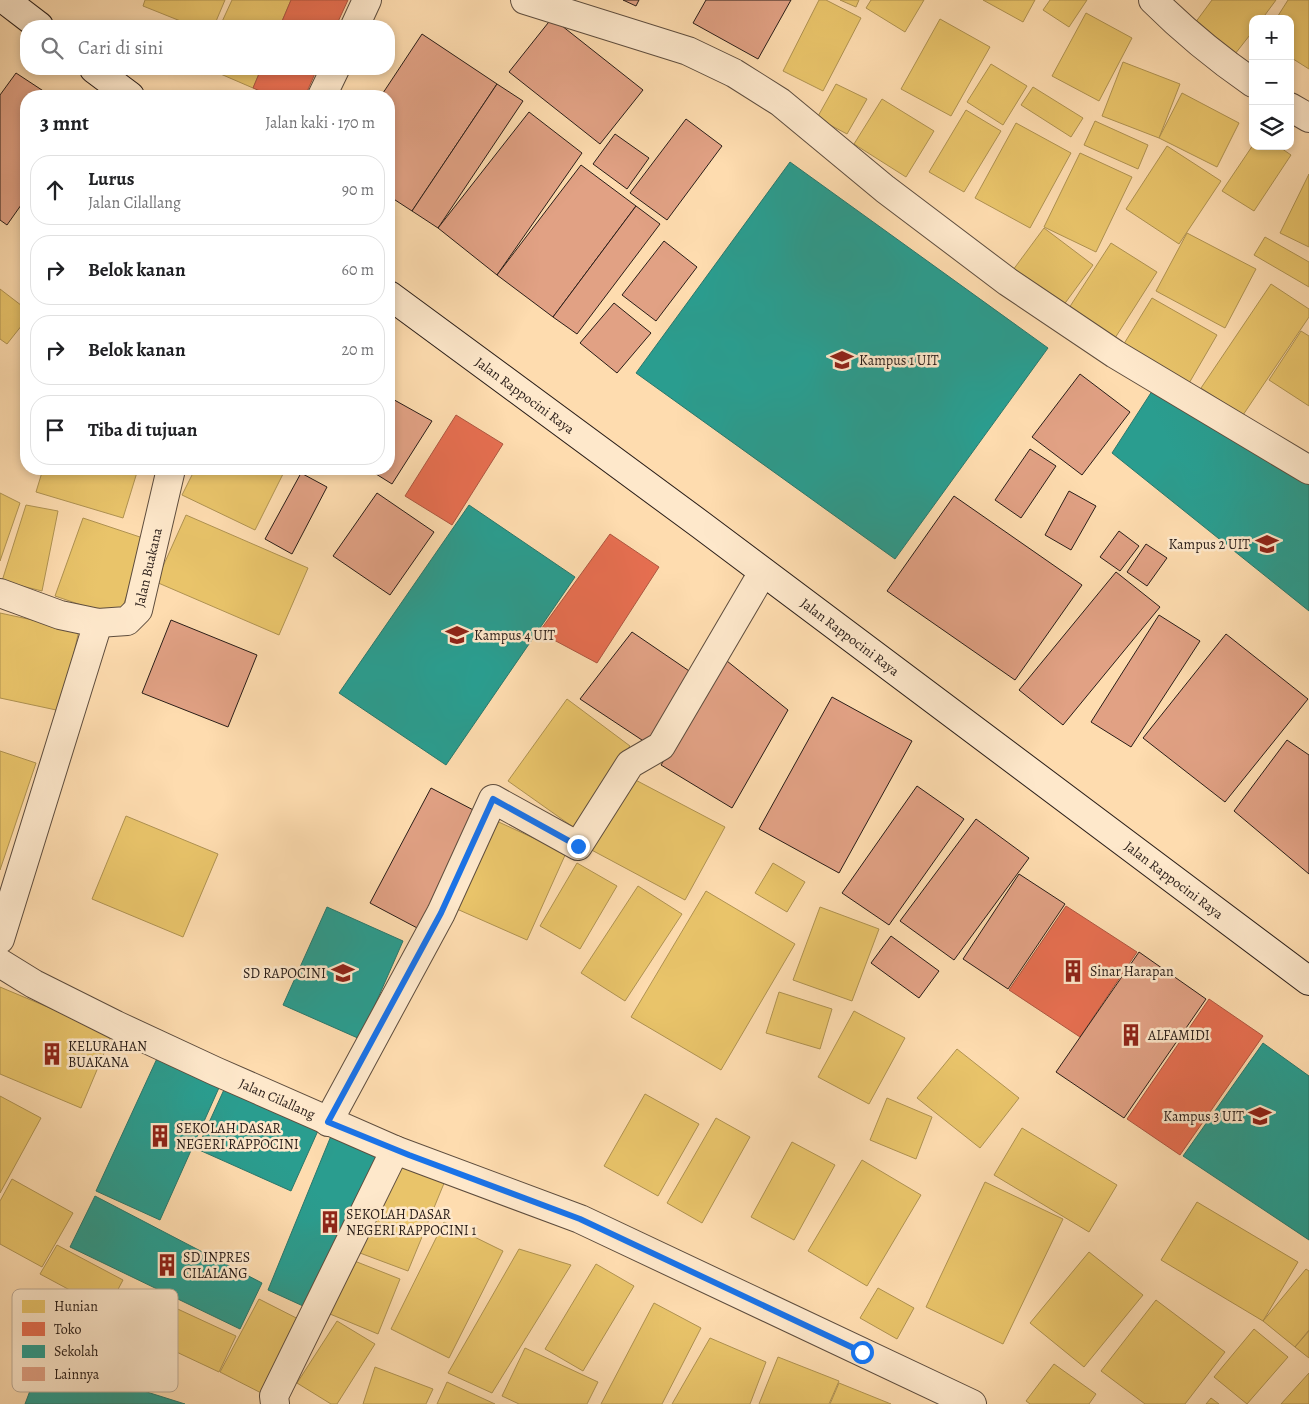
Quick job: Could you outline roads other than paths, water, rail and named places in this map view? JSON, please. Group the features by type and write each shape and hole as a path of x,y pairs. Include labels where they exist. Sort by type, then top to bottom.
{"street":[{"path":"5,0 31,20"},
{"path":"358,20 367,0"},
{"path":"525,0 688,51 734,73 780,102 885,189 1008,282 1115,354 1309,470"},
{"path":"1153,0 1181,28 1230,68 1249,80"},
{"path":"102,75 122,90"},
{"path":"325,90 332,75"},
{"path":"1294,109 1309,118"},
{"name":"Jalan Rappocini Raya","path":"395,299 1309,981"},
{"name":"Jalan Buakana","path":"0,593 60,615 98,623 127,621 138,610 170,475"},
{"path":"328,1122 441,913 493,799 578,846 630,764 661,746 763,572"},
{"path":"0,939 98,623"},
{"name":"Jalan Cilallang","path":"0,963 34,984 116,1025 328,1122 395,1150 580,1219 972,1404"},
{"path":"275,1404 274,1396 395,1150"}],"place":[{"name":"Kampus 1 UIT","path":"842,360"},
{"name":"Kampus 2 UIT","path":"1267,544"},
{"name":"Kampus 4 UIT","path":"457,635"},
{"name":"Sinar Harapan","path":"1073,971"},
{"name":"SD RAPOCINI","path":"343,973"},
{"name":"ALFAMIDI","path":"1131,1035"},
{"name":"KELURAHAN BUAKANA","path":"52,1054"},
{"name":"Kampus 3 UIT","path":"1260,1116"},
{"name":"SEKOLAH DASAR NEGERI RAPPOCINI","path":"160,1136"},
{"name":"SEKOLAH DASAR NEGERI RAPPOCINI 1","path":"330,1222"},
{"name":"SD INPRES CILALANG","path":"167,1265"}]}
